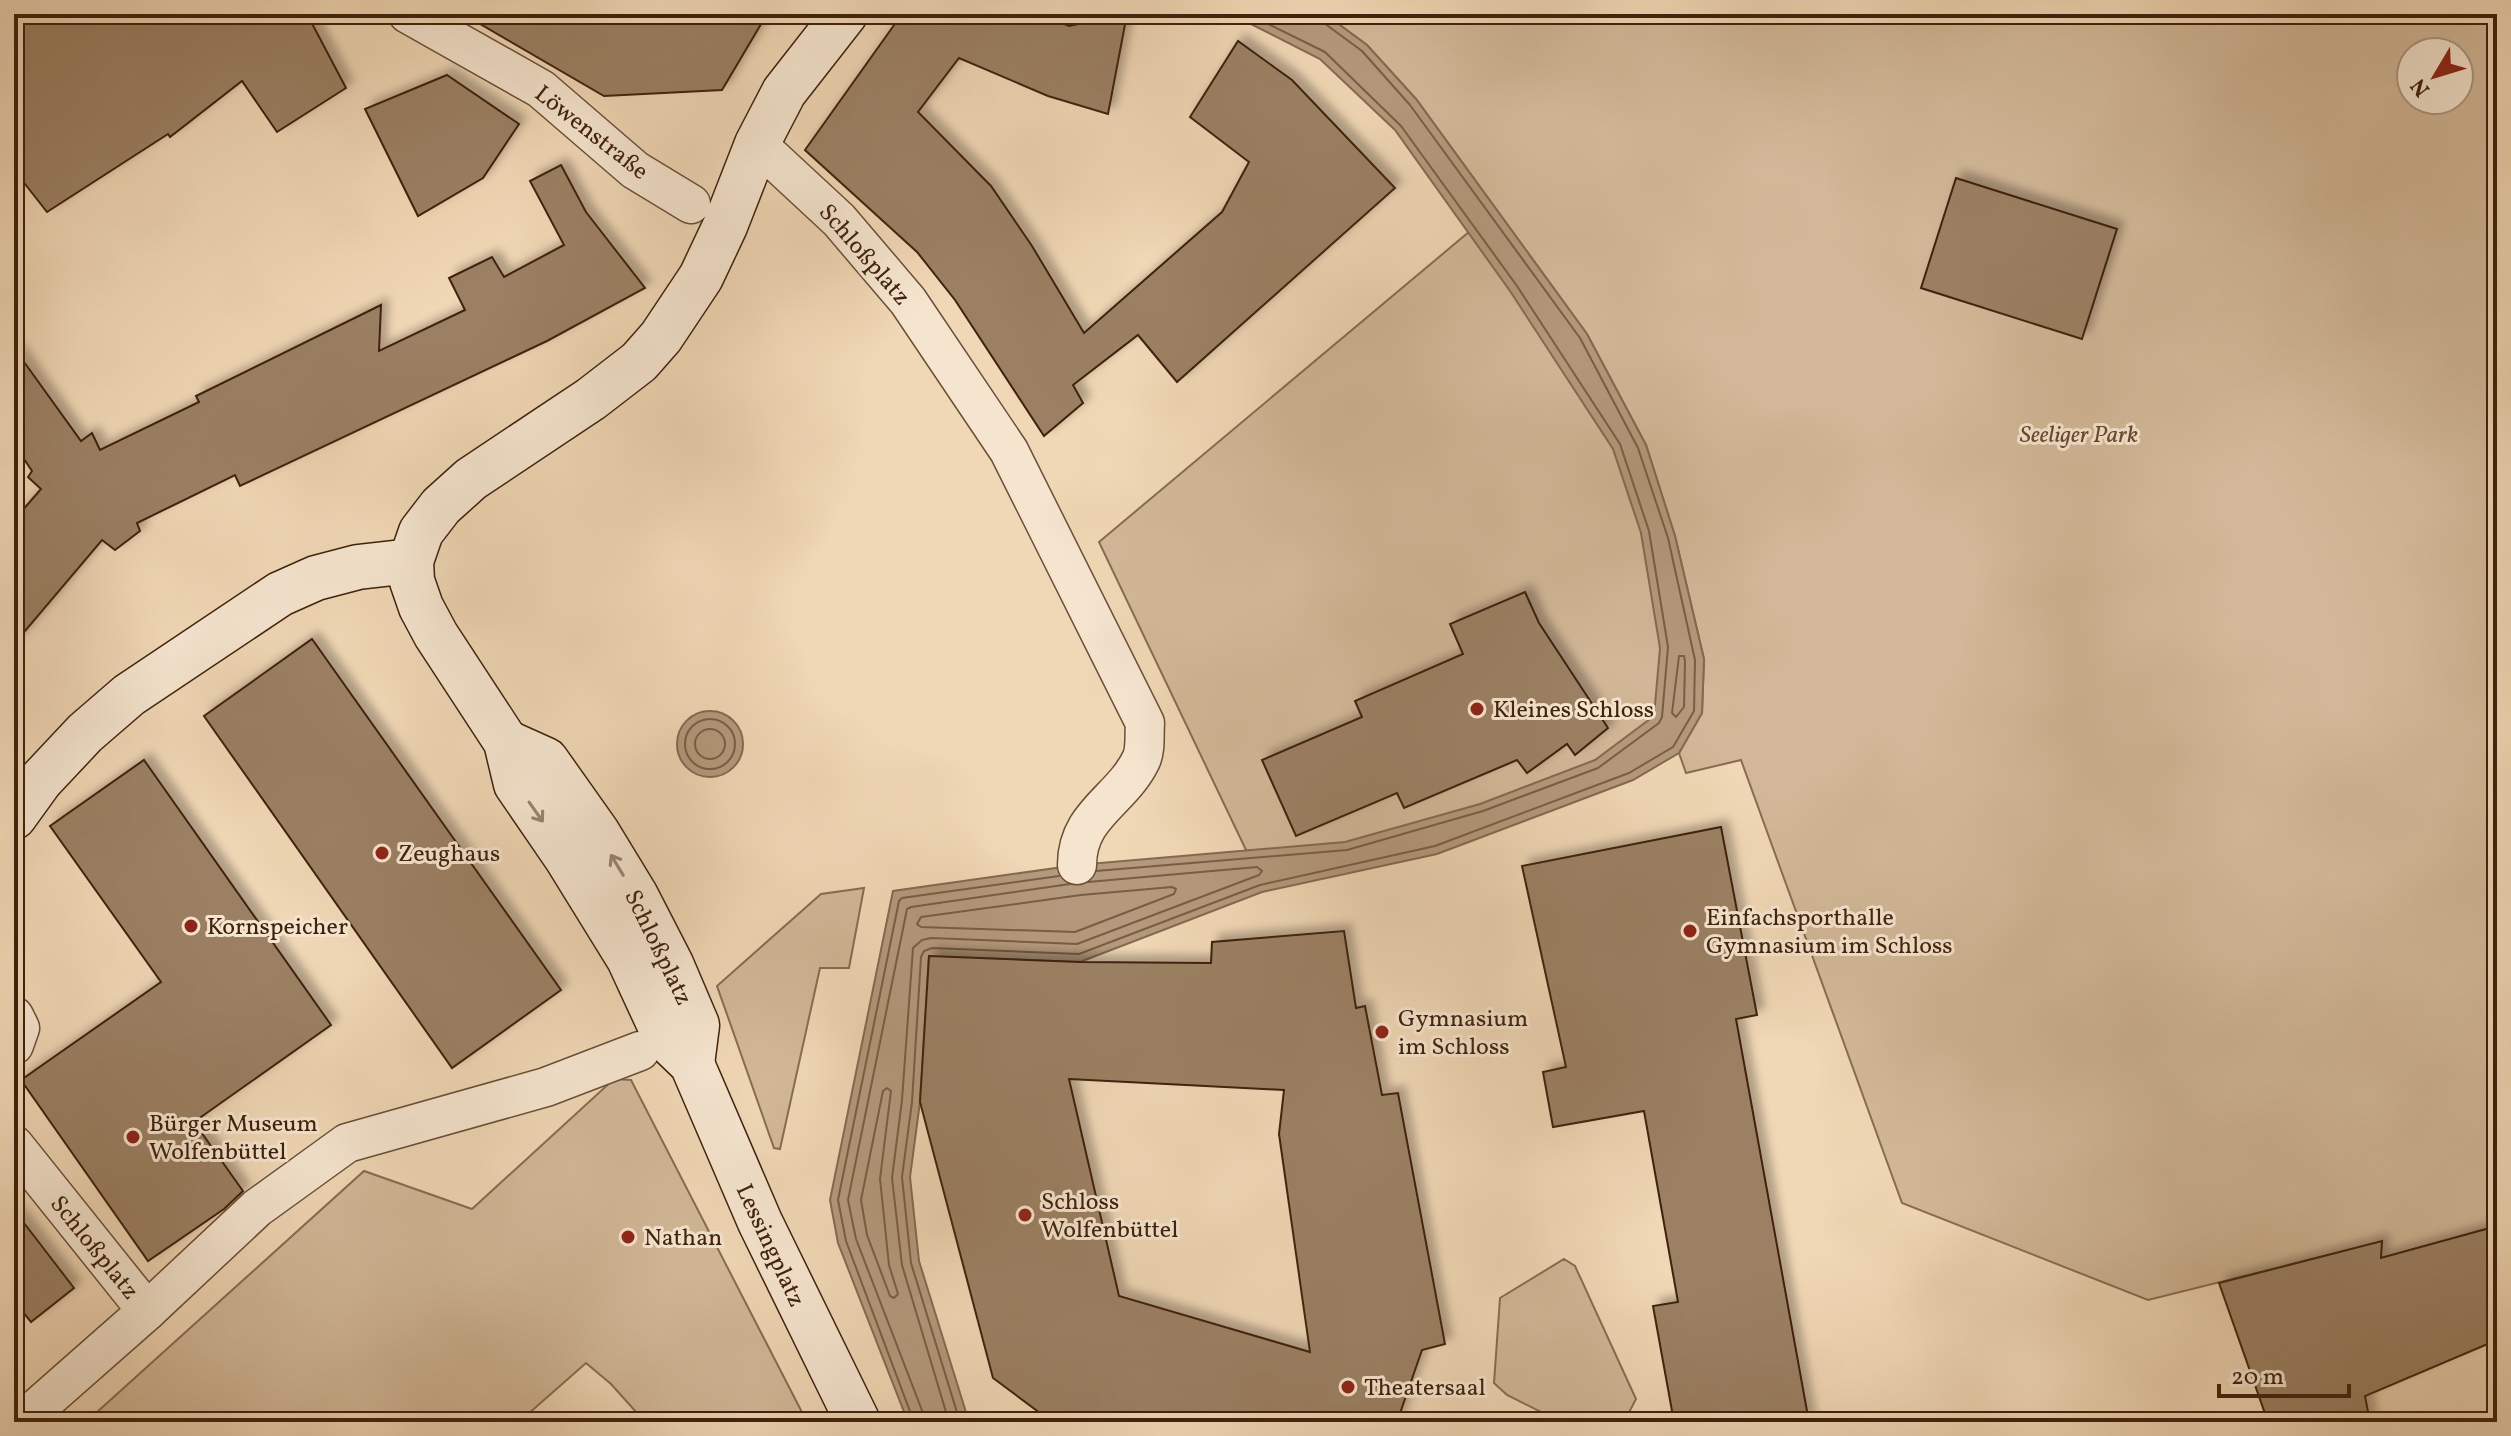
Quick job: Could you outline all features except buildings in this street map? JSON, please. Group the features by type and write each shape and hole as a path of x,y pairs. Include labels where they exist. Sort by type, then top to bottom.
{"street":[{"name":"Löwenstraße","path":"408,14 541,89 635,170 691,204"},
{"path":"14,817 40,781 85,733 129,695 280,594 316,578 339,572 411,561 421,532 471,479 591,399 639,362 661,337 701,277 757,144 784,92 845,14"},
{"name":"Schloßplatz","path":"757,144 839,220 908,301 967,388 1009,451 1145,723 1143,757 1123,789 1093,816 1077,850 1077,865"},
{"name":"Schloßplatz","path":"411,561 412,581 421,607 506,742 516,784 566,857 629,959 666,1039 692,1064"},
{"path":"14,1016 20,1028 14,1045"},
{"path":"21,1422 147,1311 257,1208 347,1143 546,1087 640,1051"},
{"name":"Lessingplatz","path":"692,1064 760,1222 858,1422"},
{"name":"Schloßplatz","path":"14,1145 147,1311"}],"green space":[{"name":"Seeliger Park","path":"1325,14 2497,14 2497,1226 2381,1258 2381,1242 2148,1300 1902,1203 1741,760 1686,773 1679,753 1702,713 1704,659 1675,536 1646,445 1587,334 1416,99 1367,45"},
{"path":"1476,226 1603,405 1673,636 1660,740 1328,859 1246,850 1099,542"},
{"path":"864,888 849,968 820,968 780,1149 774,1148 717,986 821,894"},
{"path":"614,1079 631,1080 807,1422 645,1422 611,1384 586,1363 519,1422 86,1422 364,1171 472,1209"},
{"path":"1564,1259 1575,1266 1636,1399 1624,1422 1561,1422 1507,1395 1494,1383 1500,1298"}],"water":[{"path":"1208,14 1325,14 1367,45 1416,99 1587,334 1646,445 1675,536 1704,659 1702,713 1679,753 1633,780 1437,854 1262,892 1080,962 929,956 920,1102 910,1177 919,1261 969,1422 908,1422 838,1243 830,1200 893,891 1077,865 1345,842 1480,804 1595,760 1654,716 1660,648 1641,533 1613,449 1510,291 1395,130 1320,59 1241,19"},
{"path":"703,711 717,711 729,716 738,725 743,744 741,757 734,768 717,777 703,777 691,772 682,763 677,751 677,737 682,725 691,716"}],"place":[{"name":"Kleines Schloss","path":"1477,709"},
{"name":"Zeughaus","path":"382,853"},
{"name":"Kornspeicher","path":"191,926"},
{"name":"Einfachsporthalle Gymnasium im Schloss","path":"1690,931"},
{"name":"Gymnasium im Schloss","path":"1382,1032"},
{"name":"Bürger Museum Wolfenbüttel","path":"133,1137"},
{"name":"Schloss Wolfenbüttel","path":"1025,1215"},
{"name":"Nathan","path":"628,1237"},
{"name":"Theatersaal","path":"1348,1387"}]}
